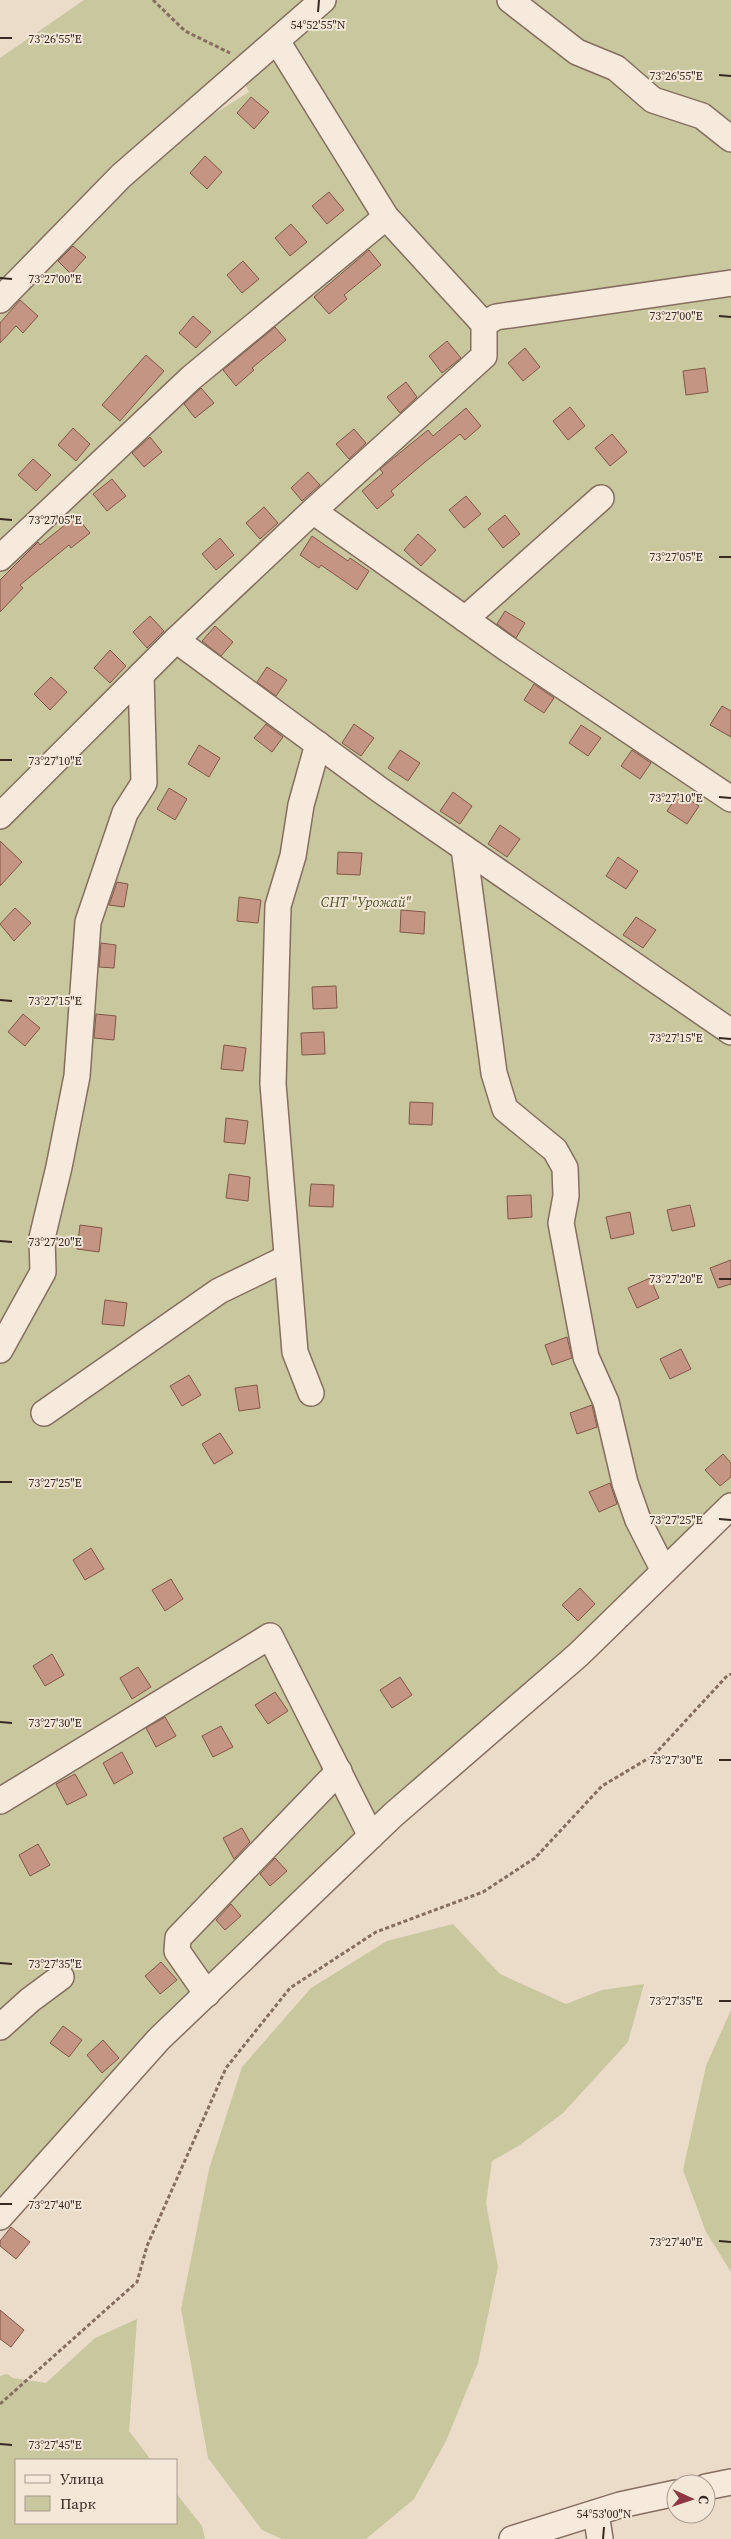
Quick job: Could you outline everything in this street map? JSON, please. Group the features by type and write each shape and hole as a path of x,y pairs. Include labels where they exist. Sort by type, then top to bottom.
{"lane":[{"path":"0,300 121,176 324,0"},
{"path":"510,0 577,52 616,68 653,100 702,116 731,139"},
{"path":"0,816 176,640 313,511 484,356 484,324 386,217 277,41"},
{"path":"0,558 191,378 386,217"},
{"path":"484,324 496,317 731,283"},
{"path":"465,619 601,498"},
{"path":"313,511 465,619 731,799"},
{"path":"176,640 464,848 731,1032"},
{"path":"0,1350 44,1272 42,1238 60,1167 76,1076 88,922 125,814 144,783 141,676"},
{"path":"311,1393 295,1352 273,1084 278,906 293,856 301,805 318,744"},
{"path":"464,848 494,1073 505,1109 555,1150 565,1168 566,1196 562,1222 586,1357 606,1402 625,1483 638,1520 664,1571"},
{"path":"44,1413 219,1291 287,1258"},
{"path":"0,2217 159,2039 371,1836 578,1655 731,1506"},
{"path":"0,1801 270,1636 371,1836"},
{"path":"207,1994 177,1952 178,1938 338,1771"},
{"path":"0,2028 30,2000 61,1977"},
{"path":"716,2485 731,2482"},
{"path":"512,2539 620,2505 666,2496"},
{"path":"596,2513 600,2539"}],"path":[{"path":"153,0 185,31 230,54 240,51"},
{"path":"0,2404 138,2282 147,2246 226,2068 290,1988 376,1932 483,1892 535,1858 602,1786 654,1755 726,1677 731,1674"}],"green space":[{"name":"СНТ \"Урожай\"","path":"84,0 731,0 731,1511 186,2013 0,2217 0,58","holes":["244,82 249,92 182,134"]},
{"path":"453,1924 500,1974 566,2004 602,1990 644,1984 628,2042 563,2113 520,2145 492,2161 486,2203 498,2267 478,2363 446,2441 414,2499 366,2539 282,2539 262,2530 208,2458 181,2309 209,2169 242,2067 311,1988 387,1941"},
{"path":"731,2010 731,2272 706,2232 683,2170 706,2066"},
{"path":"137,2319 129,2431 150,2459 15,2459 15,2524 178,2524 178,2496 202,2526 205,2539 0,2539 0,2376 7,2374 13,2378 46,2383 95,2338"}],"building":[{"path":"251,97 269,112 254,129 237,113"},
{"path":"205,156 222,172 207,189 190,173"},
{"path":"329,192 344,210 327,224 312,206"},
{"path":"291,224 307,242 290,256 275,238"},
{"path":"73,246 86,257 71,274 58,261"},
{"path":"369,250 381,265 344,295 347,299 329,314 314,297"},
{"path":"243,261 259,279 242,293 227,275"},
{"path":"20,300 38,316 23,333 16,326 0,343 0,323"},
{"path":"193,316 211,332 196,348 179,333"},
{"path":"275,327 286,340 252,368 254,370 236,386 223,370"},
{"path":"447,341 461,358 442,373 429,356"},
{"path":"525,348 540,367 523,381 508,363"},
{"path":"146,355 164,371 120,421 102,405"},
{"path":"705,368 708,392 686,395 683,371"},
{"path":"406,382 417,397 400,413 387,397"},
{"path":"201,388 214,403 195,418 184,404"},
{"path":"570,407 585,426 568,440 553,421"},
{"path":"466,408 481,426 465,440 460,434 391,491 394,495 377,509 362,491 383,473 380,469 428,430 433,436"},
{"path":"73,428 90,444 76,461 58,445"},
{"path":"354,429 366,443 349,459 336,444"},
{"path":"612,434 627,452 610,466 595,448"},
{"path":"150,437 162,452 144,467 132,453"},
{"path":"33,459 51,475 36,491 18,475"},
{"path":"308,472 320,485 302,501 291,488"},
{"path":"112,479 126,496 107,511 93,494"},
{"path":"466,496 481,514 464,528 449,510"},
{"path":"264,507 278,523 260,539 246,523"},
{"path":"505,515 520,534 503,548 488,529"},
{"path":"76,516 90,533 71,548 69,545 20,585 23,588 0,612 0,580 38,542 40,545"},
{"path":"418,534 436,550 421,566 404,550"},
{"path":"312,536 348,561 350,558 369,571 357,590 321,565 319,568 300,555"},
{"path":"220,538 234,555 216,570 202,554"},
{"path":"505,611 525,623 516,638 497,624"},
{"path":"150,616 164,631 147,648 133,632"},
{"path":"215,626 233,642 221,656 202,641"},
{"path":"110,650 126,666 110,683 94,668"},
{"path":"267,667 287,680 276,696 257,682"},
{"path":"51,677 67,692 50,710 34,694"},
{"path":"534,684 554,698 544,713 524,700"},
{"path":"722,706 731,711 731,737 710,725"},
{"path":"266,724 283,737 272,752 254,738"},
{"path":"354,724 374,738 361,756 342,743"},
{"path":"581,725 601,738 588,756 569,743"},
{"path":"199,745 220,758 209,777 188,764"},
{"path":"400,750 420,763 408,781 388,768"},
{"path":"632,750 651,763 640,779 621,766"},
{"path":"169,788 187,799 175,820 157,809"},
{"path":"453,792 472,806 460,824 440,811"},
{"path":"679,793 699,806 687,824 667,811"},
{"path":"500,825 520,839 507,857 488,844"},
{"path":"0,841 22,862 0,886"},
{"path":"338,852 362,853 360,875 337,874"},
{"path":"618,857 638,871 626,889 606,876"},
{"path":"117,882 128,884 124,907 109,905"},
{"path":"239,897 261,900 258,923 237,921"},
{"path":"15,908 31,923 14,941 0,924"},
{"path":"401,910 425,912 424,934 400,932"},
{"path":"636,917 656,930 643,948 623,935"},
{"path":"101,943 116,945 114,968 99,967"},
{"path":"336,986 337,1008 313,1009 312,987"},
{"path":"23,1014 40,1028 25,1046 8,1032"},
{"path":"96,1014 116,1016 114,1040 94,1038"},
{"path":"324,1032 325,1054 302,1055 301,1033"},
{"path":"224,1045 246,1048 243,1071 221,1069"},
{"path":"410,1102 433,1103 432,1125 409,1124"},
{"path":"226,1118 248,1121 245,1144 224,1142"},
{"path":"229,1174 250,1177 248,1201 226,1198"},
{"path":"311,1184 334,1185 333,1207 309,1206"},
{"path":"531,1195 532,1217 508,1219 507,1196"},
{"path":"690,1205 695,1226 672,1231 667,1210"},
{"path":"630,1212 634,1234 611,1239 606,1217"},
{"path":"80,1225 102,1228 99,1252 77,1249"},
{"path":"731,1260 731,1284 718,1288 710,1268"},
{"path":"650,1278 659,1298 637,1308 628,1288"},
{"path":"105,1300 127,1303 124,1326 102,1324"},
{"path":"567,1337 572,1358 552,1365 545,1345"},
{"path":"681,1349 691,1369 670,1379 660,1359"},
{"path":"189,1375 201,1395 182,1406 170,1386"},
{"path":"257,1385 260,1408 239,1411 235,1388"},
{"path":"592,1405 597,1427 577,1434 570,1413"},
{"path":"220,1433 233,1453 214,1464 202,1444"},
{"path":"723,1454 731,1463 731,1477 720,1486 705,1470"},
{"path":"610,1483 617,1504 599,1512 589,1492"},
{"path":"91,1548 104,1569 85,1580 73,1560"},
{"path":"171,1579 183,1599 165,1611 152,1590"},
{"path":"580,1588 595,1604 578,1621 562,1605"},
{"path":"52,1654 64,1675 45,1686 33,1666"},
{"path":"138,1667 151,1687 132,1699 120,1678"},
{"path":"400,1677 412,1695 392,1708 380,1690"},
{"path":"275,1692 288,1711 268,1724 255,1705"},
{"path":"165,1717 176,1736 156,1747 146,1728"},
{"path":"221,1726 233,1747 213,1757 202,1736"},
{"path":"122,1752 133,1773 114,1784 103,1763"},
{"path":"75,1774 87,1795 67,1805 56,1784"},
{"path":"242,1828 250,1842 234,1859 223,1838"},
{"path":"38,1844 50,1865 30,1876 19,1855"},
{"path":"275,1858 287,1871 270,1886 260,1874"},
{"path":"231,1904 241,1916 225,1930 216,1920"},
{"path":"161,1962 177,1980 160,1994 145,1976"},
{"path":"63,2026 82,2040 69,2057 50,2043"},
{"path":"103,2040 119,2058 102,2073 87,2055"},
{"path":"11,2227 30,2242 16,2259 0,2246 0,2241"},
{"path":"0,2310 24,2330 11,2347 0,2339"}]}
